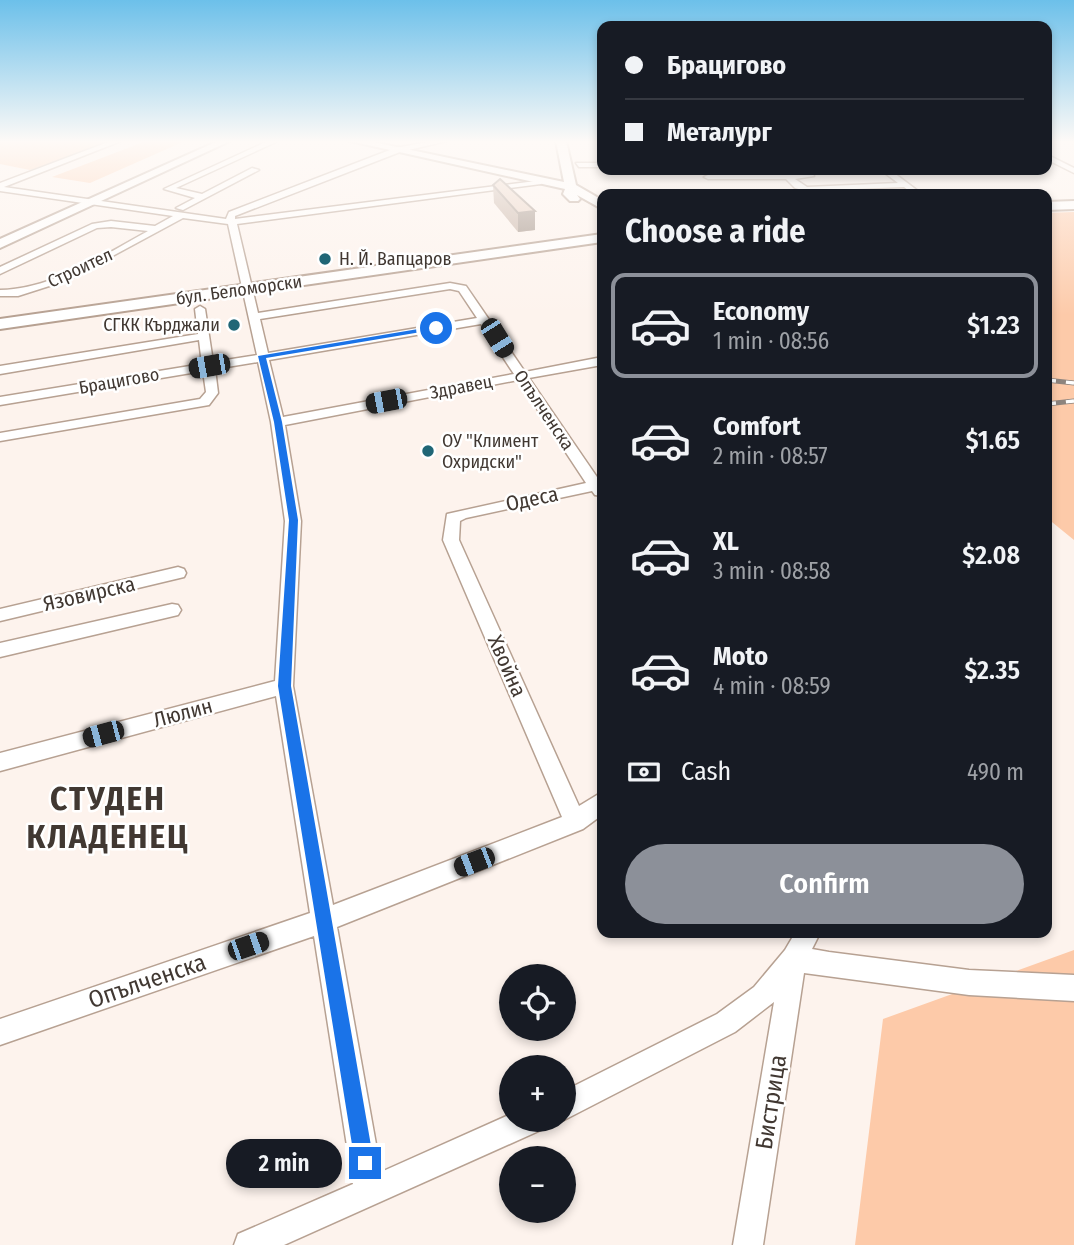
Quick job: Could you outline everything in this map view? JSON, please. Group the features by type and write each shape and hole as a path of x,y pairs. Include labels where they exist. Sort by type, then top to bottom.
{"main road":[{"path":"0,244 99,199"},
{"path":"574,199 597,215"},
{"path":"1052,206 1074,205"},
{"name":"бул. Беломорски","path":"0,324 597,239"}],"street":[{"path":"69,199 230,218 393,199"},
{"path":"120,199 180,212"},
{"name":"Строител","path":"0,293 31,290 84,267 156,229 200,199"},
{"path":"230,218 277,199"},
{"path":"230,218 278,422 293,520 284,686 369,1190"},
{"name":"Строител","path":"0,271 95,226 111,224 156,229"},
{"name":"Опълченска","path":"253,317 450,286 464,290 520,376 597,484"},
{"path":"0,437 195,405 211,396 200,309"},
{"name":"Брацигово","path":"0,401 486,320"},
{"path":"0,370 204,336"},
{"name":"Здравец","path":"278,422 597,362"},
{"name":"Одеса","path":"462,514 597,489"},
{"name":"Хвойна","path":"462,514 452,518 451,540 575,822"},
{"name":"Язовирска","path":"0,615 178,573"},
{"path":"0,650 172,610"},
{"name":"Люлин","path":"0,762 284,686"},
{"name":"Опълченска","path":"0,1032 323,920 575,822 597,806"},
{"path":"576,1100 726,1023 763,996 794,959 805,938"},
{"path":"794,959 900,976 1028,988 1074,988"},
{"name":"Бистрица","path":"748,1245 794,959"},
{"path":"249,1245 503,1132"}],"shaded area":[{"path":"1074,212 1074,540 1052,522 1052,213"},
{"path":"1074,950 1074,1245 855,1245 883,1019"}],"building":[{"path":"506,199 522,199 535,211 518,213"}],"railway":[{"path":"1052,381 1074,383"},
{"path":"1052,403 1074,401"}],"place":[{"name":"Н. Й. Вапцаров","path":"325,259"},
{"name":"СГКК Кърджали","path":"234,325"},
{"name":"ОУ \"Климент Охридски\"","path":"428,451"}],"district":[{"name":"СТУДЕН КЛАДЕНЕЦ","path":"108,817"}],"route":[{"path":"365,1163 284,686 293,520 278,422 262,356 436,328"}]}
